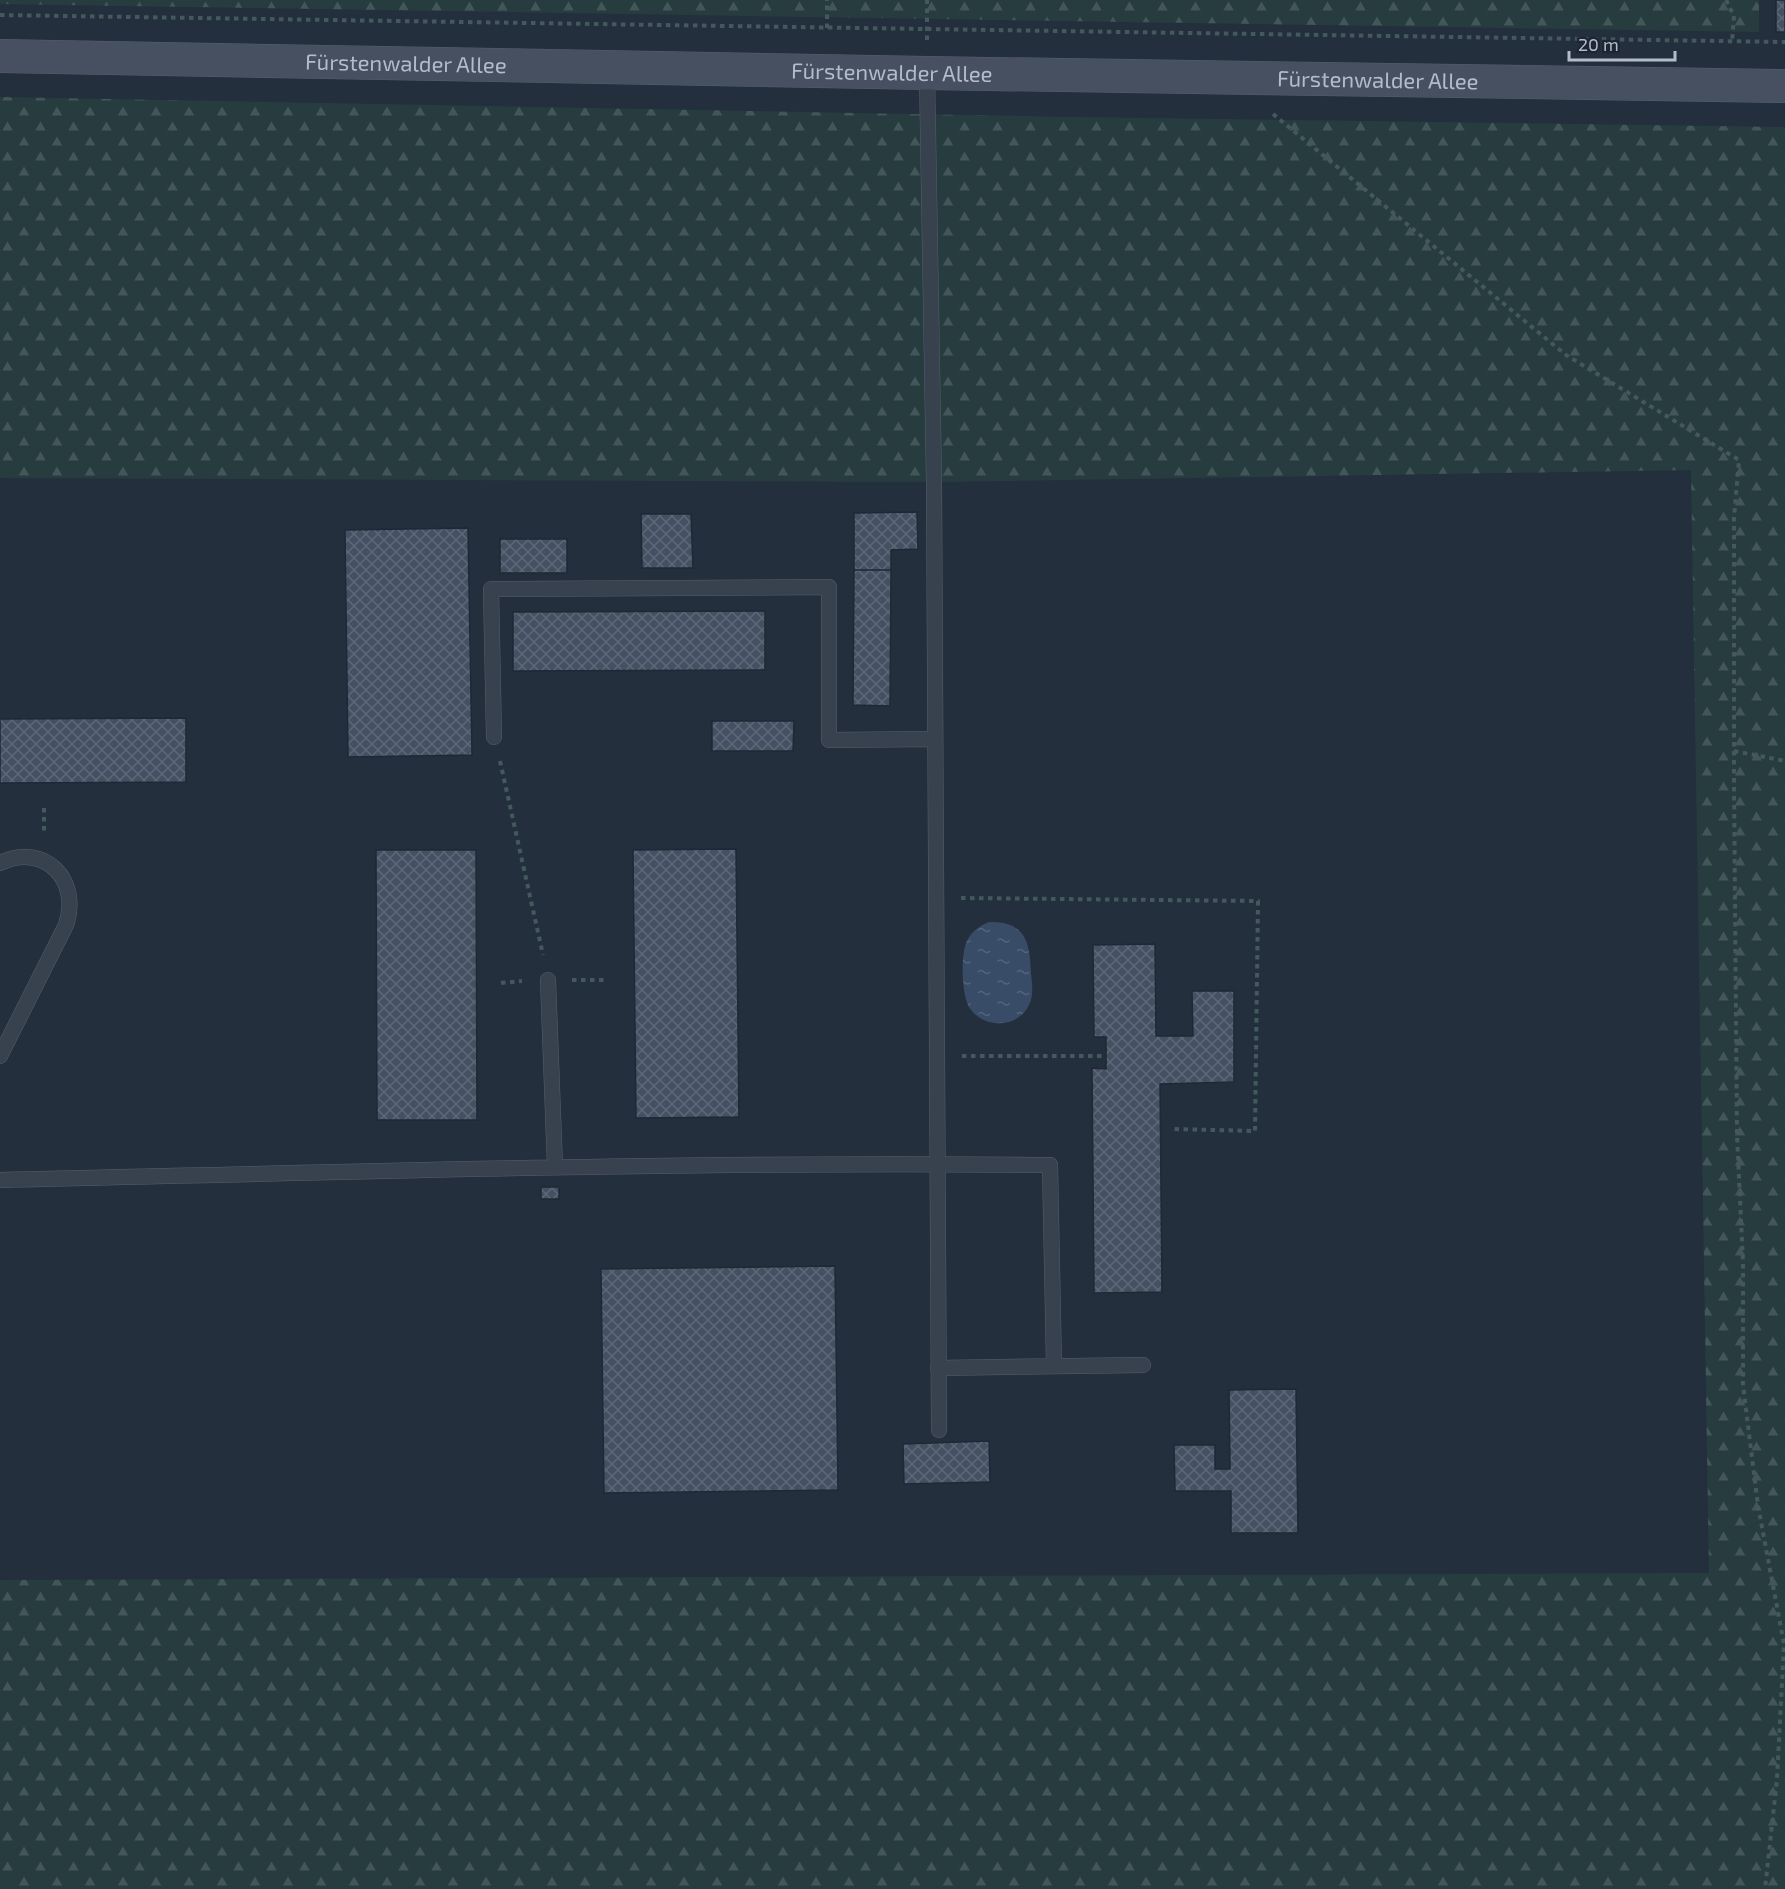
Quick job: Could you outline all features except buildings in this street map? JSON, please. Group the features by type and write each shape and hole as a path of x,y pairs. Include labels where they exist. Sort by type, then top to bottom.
{"main road":[{"name":"Fürstenwalder Allee","path":"0,56 927,74 1785,86"}],"lane":[{"path":"927,74 934,482 939,1430"},
{"path":"494,737 491,589 829,587 829,740 936,739"},
{"path":"0,863 9,858 22,856 45,861 62,876 68,886 71,899 71,912 66,925 0,1056"},
{"path":"548,980 555,1167"},
{"path":"0,1180 555,1167 1050,1165 1054,1366"},
{"path":"938,1368 1143,1365"}],"path":[{"path":"827,0 827,28"},
{"path":"1726,0 1734,16 1732,42"},
{"path":"0,15 1785,42"},
{"path":"1264,107 1566,355 1739,460 1734,518 1734,751 1737,1135 1743,1262 1743,1385 1758,1506 1784,1644 1777,1779 1765,1889"},
{"path":"494,737 548,980"},
{"path":"1734,751 1785,761"},
{"path":"936,897 1258,901 1255,1131 1171,1129"},
{"path":"938,1057 1106,1056"}],"green space":[{"path":"0,0 1759,0 1759,32 0,4"},
{"path":"0,97 1071,117 1785,127 1785,1889 0,1889 0,1580 1709,1573 1691,470 934,482 0,478"}],"water":[{"path":"989,922 1011,925 1018,930 1024,936 1029,953 1031,1001 1024,1013 1010,1022 993,1023 977,1016 971,1010 965,996 963,964 965,945 974,931"}]}
